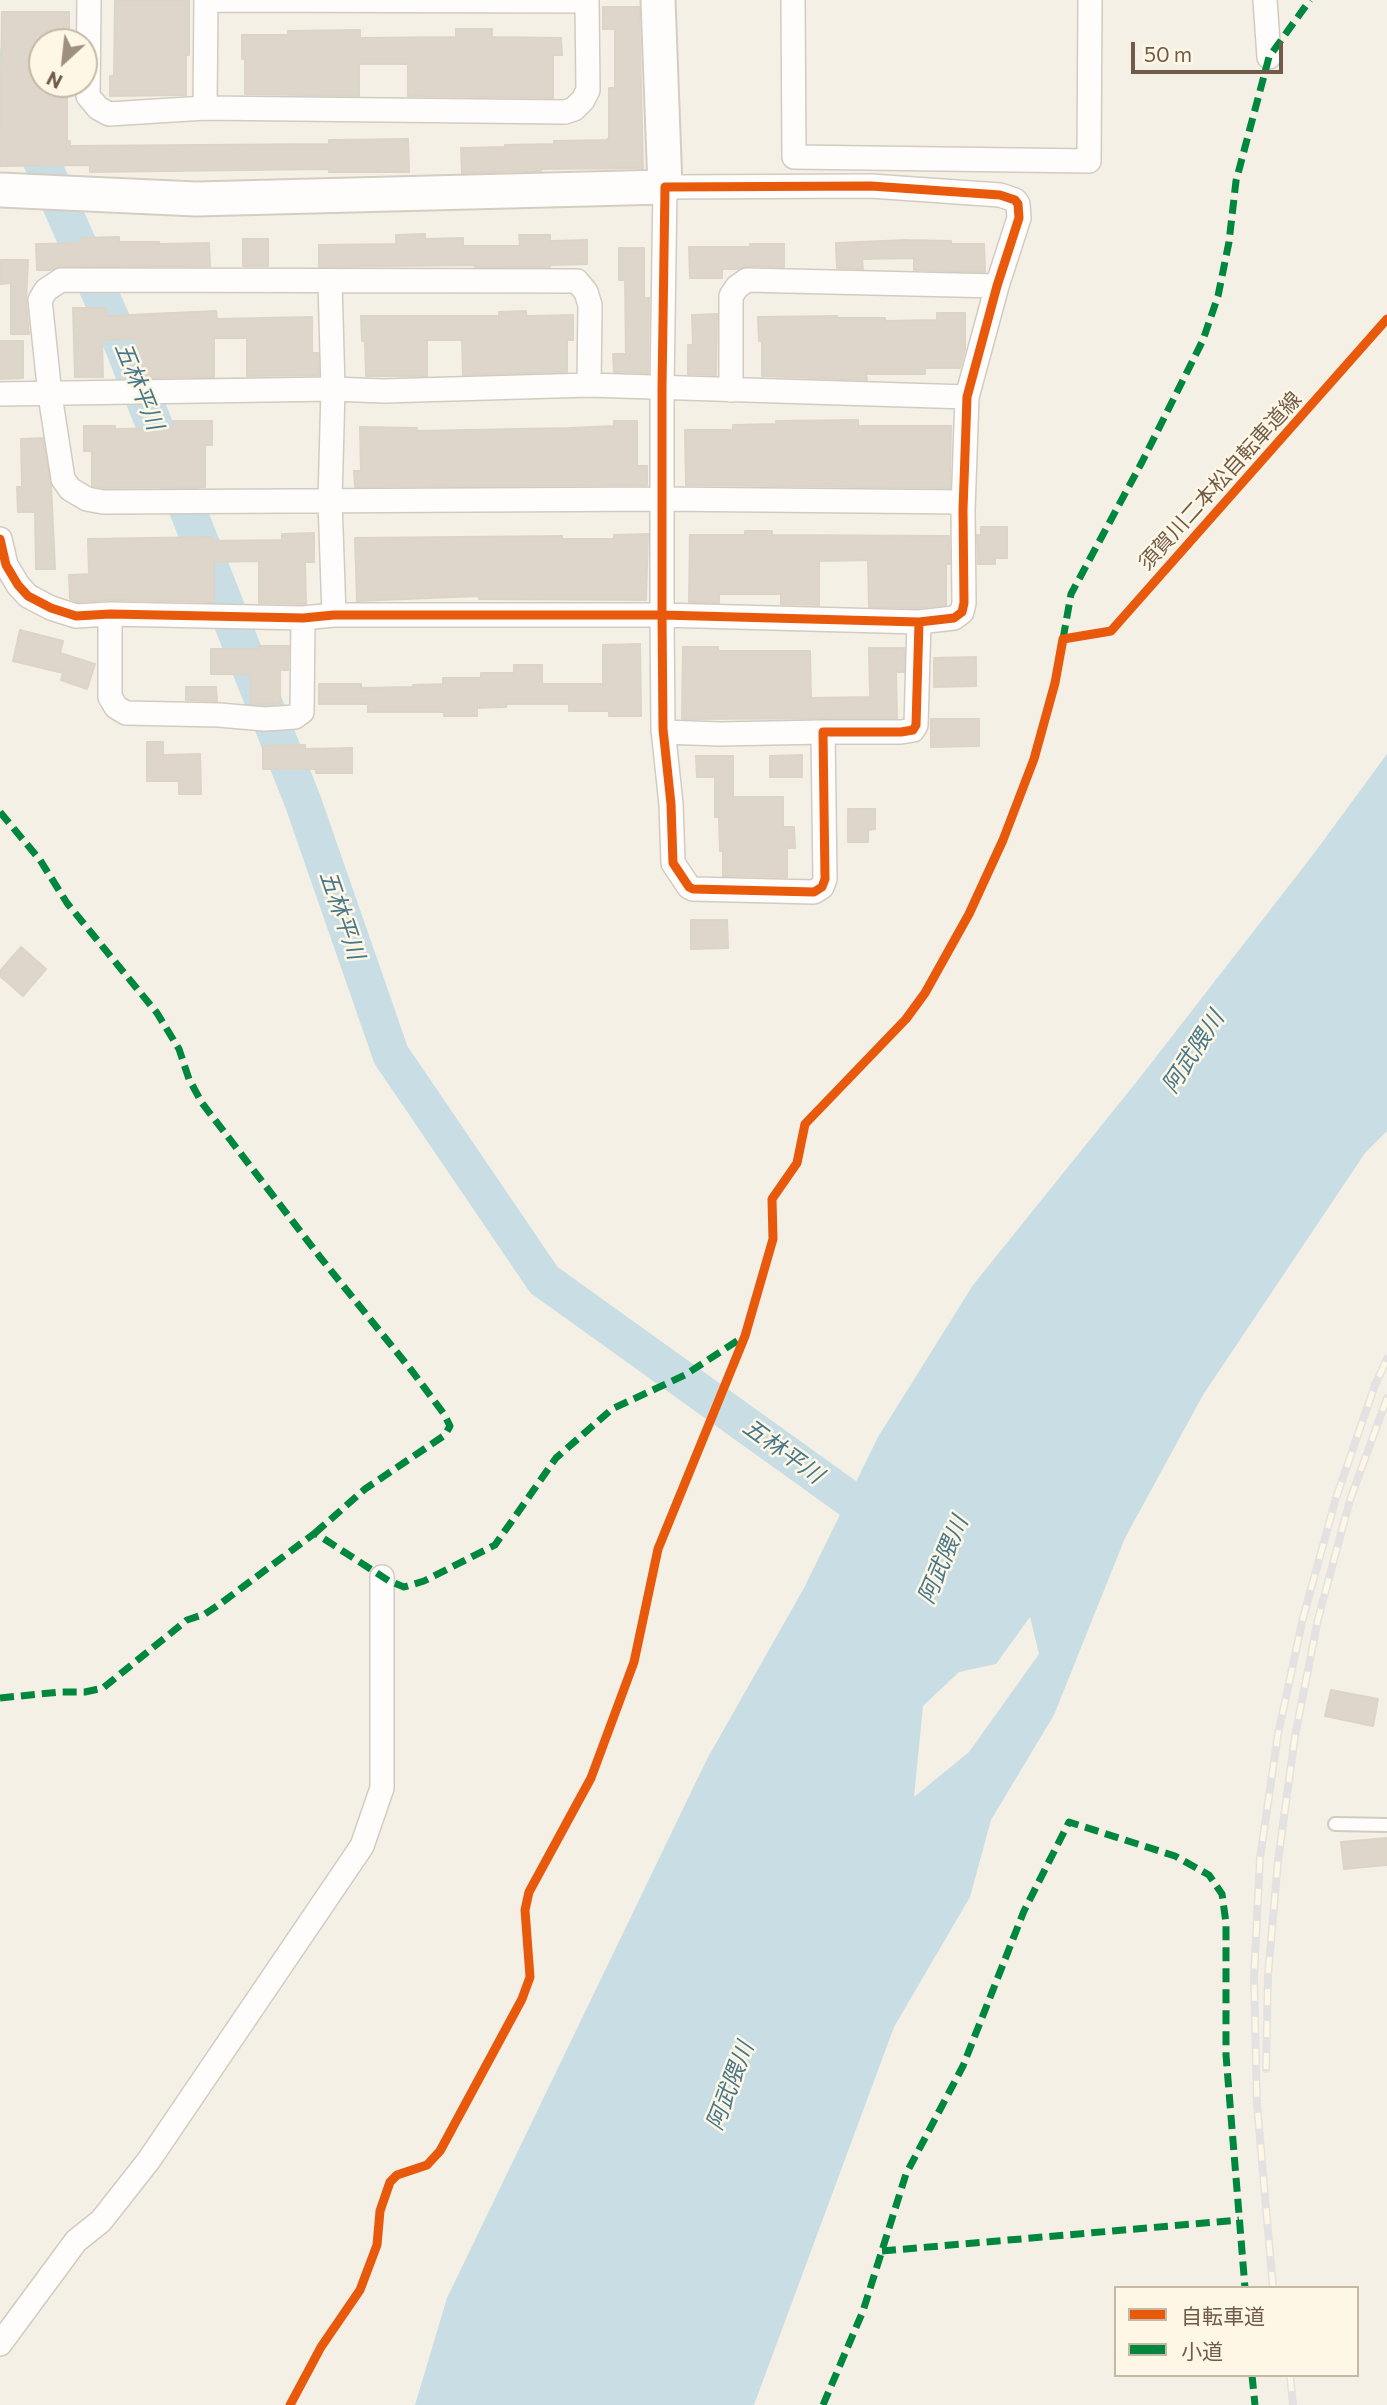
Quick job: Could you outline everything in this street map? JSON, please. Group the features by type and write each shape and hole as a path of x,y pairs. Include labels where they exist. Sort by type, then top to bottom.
{"street":[{"path":"89,0 88,96 109,114 205,107 565,112 574,109 588,90 587,1 206,0 205,107"},
{"path":"658,0 665,187 662,388 663,732 674,863 689,887 814,892 822,887 825,879 822,732"},
{"path":"793,0 794,157 1089,161 1090,0"},
{"path":"1265,0 1269,57"},
{"path":"0,190 196,199 665,187 871,186 1000,195 1018,204 1019,218 967,397 963,502 964,587 962,612 954,618 919,622 662,615 334,615 303,618 110,614 76,616 51,608 28,596 6,565 0,538"},
{"path":"589,386 590,305 586,292 577,281 61,280 46,290 40,300 50,395 63,479 70,489 87,499 103,502 662,499 963,502"},
{"path":"731,390 731,296 737,287 747,280 998,286"},
{"path":"330,282 330,501 334,615"},
{"path":"0,394 332,389 383,391 589,386 967,397"},
{"path":"110,614 109,686 110,697 116,707 126,713 264,719 295,717 302,712 303,618"},
{"path":"663,732 720,734 913,730 916,725 919,622"},
{"path":"0,2344 76,2241 102,2221 149,2160 362,1846 382,1788 382,1577"}],"lane":[{"path":"1335,1824 1387,1825"}],"water":[{"name":"阿武隈川","path":"1387,754 1387,1131 1365,1153 1203,1395 1125,1538 1054,1715 991,1820 970,1897 894,2027 754,2405 415,2405 447,2298 707,1759 804,1588 878,1437 973,1285 1138,1080 1312,856","holes":["1030,1617 1039,1654 969,1752 914,1797 923,1706 959,1672 996,1664"]}],"building":[{"path":"115,0 189,0 186,95 110,96 110,76 114,76"},
{"path":"603,7 639,7 643,168 462,173 461,148 554,144 554,141 609,138 609,88 615,88 615,29 603,29"},
{"path":"2,12 69,12 69,28 28,28 28,98 67,98 67,141 70,141 70,146 329,144 329,140 408,139 409,172 329,172 329,169 90,172 90,165 0,166"},
{"path":"456,29 492,29 492,37 561,38 562,55 553,55 553,98 408,96 408,64 359,64 359,96 245,94 242,35 360,30 360,38 456,37"},
{"path":"425,234 425,239 463,238 463,246 520,246 519,235 550,235 550,241 587,240 587,264 550,267 319,267 319,245 396,244 396,235"},
{"path":"119,237 119,242 209,243 210,266 61,266 50,270 37,270 36,244 82,243 82,238"},
{"path":"243,239 268,239 268,266 243,266"},
{"path":"907,240 984,244 985,272 914,270 914,258 862,259 863,269 837,268 836,243"},
{"path":"750,244 784,244 784,267 747,266 722,269 722,278 690,278 689,247 750,247"},
{"path":"619,248 644,248 644,298 649,298 648,373 614,372 613,354 626,354 625,280 619,280"},
{"path":"1,260 28,260 26,301 29,334 11,334 11,283 1,284"},
{"path":"73,308 106,308 106,316 216,311 217,319 312,317 312,353 318,353 319,375 247,376 247,338 214,338 214,377 138,378 137,339 102,340 103,377 75,377"},
{"path":"526,311 526,316 573,315 573,340 567,340 567,372 463,375 462,340 427,340 427,376 366,376 361,316 499,316 499,312"},
{"path":"937,313 965,313 965,349 960,368 925,368 925,374 866,374 867,380 762,376 762,341 759,341 758,317 837,316 885,318 885,321 937,320"},
{"path":"717,314 716,375 688,374 688,345 693,345 692,315"},
{"path":"0,341 23,341 23,378 0,379"},
{"path":"858,420 858,426 951,426 950,488 686,485 685,430 733,430 733,425 776,424 776,421"},
{"path":"173,421 212,421 212,445 205,445 205,487 92,486 92,451 84,451 84,426 115,426 115,429 173,428"},
{"path":"614,421 637,421 637,466 647,466 647,485 355,487 354,471 361,471 360,427 417,428 417,431 570,428 614,426"},
{"path":"43,438 51,485 55,569 36,569 35,512 18,512 17,487 22,487 21,439"},
{"path":"981,527 1007,527 1007,558 995,558 995,564 978,564 977,535 981,535"},
{"path":"745,531 772,531 772,535 949,536 950,564 946,564 946,605 918,608 869,607 868,560 819,561 819,605 781,604 781,594 719,594 719,603 689,602 690,535 745,535"},
{"path":"314,533 314,562 305,562 306,604 259,603 259,561 214,562 214,602 78,602 70,599 69,575 89,574 88,539 212,537 212,541 282,540 282,534"},
{"path":"648,534 646,600 479,599 479,596 357,601 355,538 562,536 562,539 614,539 614,535"},
{"path":"20,630 63,641 60,653 95,664 87,689 61,680 63,673 13,661"},
{"path":"640,644 641,716 609,716 609,711 569,711 569,704 506,704 506,707 477,708 477,716 444,716 444,712 368,712 368,704 319,704 319,684 361,684 361,688 413,687 443,684 443,678 481,678 481,673 514,673 514,665 542,665 542,684 603,684 603,645"},
{"path":"259,646 289,646 288,670 280,670 280,704 251,704 250,674 211,674 211,649 259,649"},
{"path":"683,647 718,647 718,651 810,651 811,698 870,697 869,648 904,648 904,672 896,672 897,718 682,719"},
{"path":"976,657 976,686 934,687 934,658"},
{"path":"186,687 216,687 217,701 186,700"},
{"path":"931,719 979,719 979,746 931,747"},
{"path":"147,742 163,742 163,755 200,754 201,794 179,794 179,781 147,781"},
{"path":"305,745 305,749 352,748 352,773 316,773 316,769 263,769 263,746"},
{"path":"802,755 802,777 770,777 770,756"},
{"path":"696,756 733,756 733,797 783,797 783,827 794,827 795,848 787,848 787,877 723,876 719,817 715,817 715,777 697,777"},
{"path":"848,809 875,809 875,829 868,830 868,842 848,842"},
{"path":"691,920 727,920 728,948 691,949"},
{"path":"21,947 46,969 23,996 0,976 0,971"},
{"path":"1331,1690 1378,1699 1373,1726 1325,1716"},
{"path":"1387,1838 1387,1865 1344,1869 1341,1842"}],"waterway":[{"name":"五林平川","path":"0,67 123,346 303,802 391,1055 544,1280 855,1503 884,1533"}],"railway":[{"path":"1273,2286 1257,2104 1254,1977 1260,1858 1278,1734 1303,1618 1336,1498 1375,1385 1387,1359"},
{"path":"1266,2069 1268,1975 1278,1861 1295,1736 1318,1619 1350,1500 1387,1398"},
{"path":"1290,2377 1293,2405"}],"marked path":[{"path":"1063,639 1071,594 1142,462 1203,340 1218,296 1229,242 1236,181 1269,57 1310,0"},
{"path":"0,812 40,860 67,903 157,1013 179,1049 189,1079 202,1103 320,1257 412,1371 450,1426 445,1435 365,1489 315,1533"},
{"path":"0,1698 85,1692 103,1688 187,1620 205,1614 220,1604 315,1533 389,1581 404,1587 424,1581 495,1545 556,1458 612,1409 685,1375 743,1337"},
{"path":"823,2405 863,2311 906,2174 963,2066 1024,1911 1069,1822 1175,1856 1209,1875 1222,1894 1226,1923 1226,2055 1245,2286"},
{"path":"882,2251 1239,2220"},
{"path":"1252,2377 1255,2405"}],"cycle path":[{"path":"0,539 6,565 28,596 51,608 76,616 110,614 303,618 334,615 662,615 919,622 954,618 962,612 964,603 963,510 967,397 997,286 1019,218 1015,200 1000,195 871,186 665,187 662,388 662,615 663,729 671,804 673,863 689,887 814,892 822,887 825,879 823,732 913,730 916,725 919,622"},
{"name":"須賀川二本松自転車道線","path":"290,2405 321,2347 360,2290 377,2245 380,2211 390,2182 397,2175 427,2165 440,2151 522,1999 530,1977 525,1910 529,1892 591,1778 634,1662 658,1549 745,1336 773,1239 772,1199 797,1163 805,1124 906,1019 925,993 969,914 1003,840 1034,759 1055,683 1063,639 1111,631 1387,319"}]}
